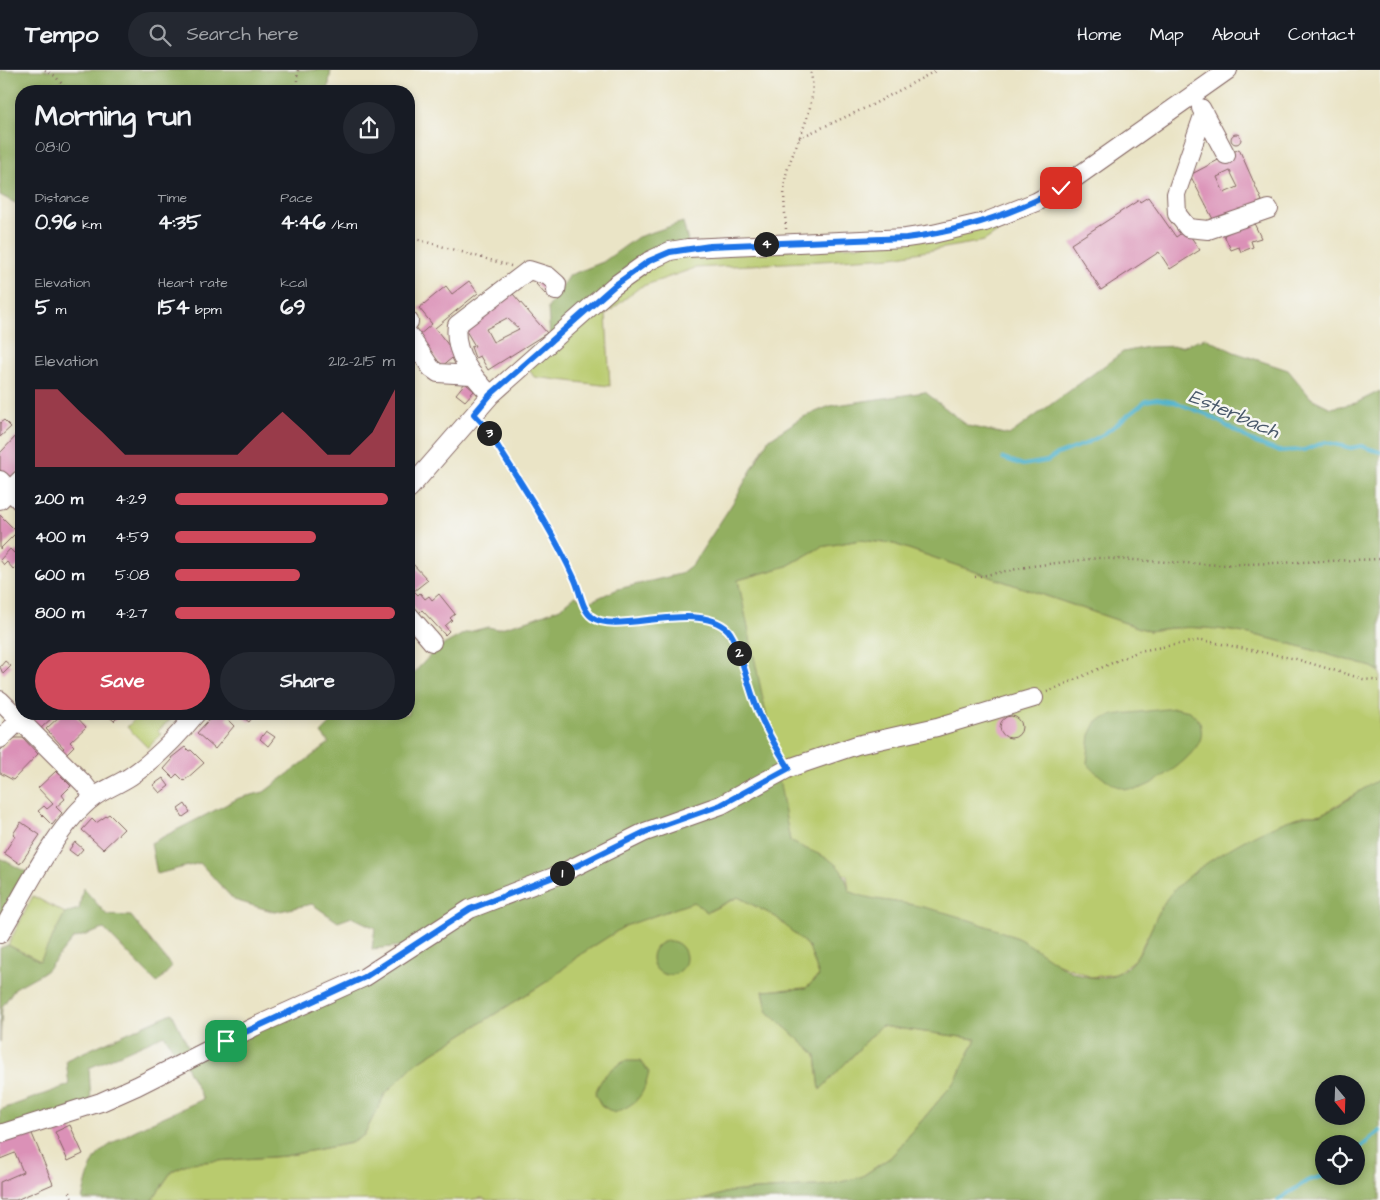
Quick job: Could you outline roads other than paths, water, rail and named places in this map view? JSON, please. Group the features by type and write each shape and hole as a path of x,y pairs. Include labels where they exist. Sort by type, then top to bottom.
{"street":[{"path":"415,482 490,395 614,286 649,261 670,252 688,248 933,234 959,230 1011,212 1061,188 1228,70"},
{"path":"1194,94 1226,155"},
{"path":"1204,113 1176,194 1177,214 1188,228 1208,230 1269,209"},
{"path":"490,395 471,375 455,338 457,324 529,270 548,276 557,284 556,291"},
{"path":"415,337 431,368 438,373 471,375"},
{"path":"415,622 432,642"},
{"path":"0,1134 101,1102 137,1086 256,1026 365,977 470,909 556,876 645,832 721,805 789,768 857,745 937,726 1034,698"},
{"path":"0,700 15,715"},
{"path":"0,739 20,720 84,784 94,797"},
{"path":"0,934 61,834 94,797 131,776 154,758 175,740 191,720"}],"waterway":[{"name":"Esterbach","path":"1003,458 1023,465 1047,461 1056,455 1085,444 1104,434 1146,401 1157,399 1174,402 1208,415 1256,443 1278,451 1304,450 1325,442 1351,448 1361,446 1380,452"},
{"name":"Esterbach","path":"1365,1144 1380,1131"},
{"name":"Esterbach","path":"1278,1200 1307,1181 1315,1179"}]}
